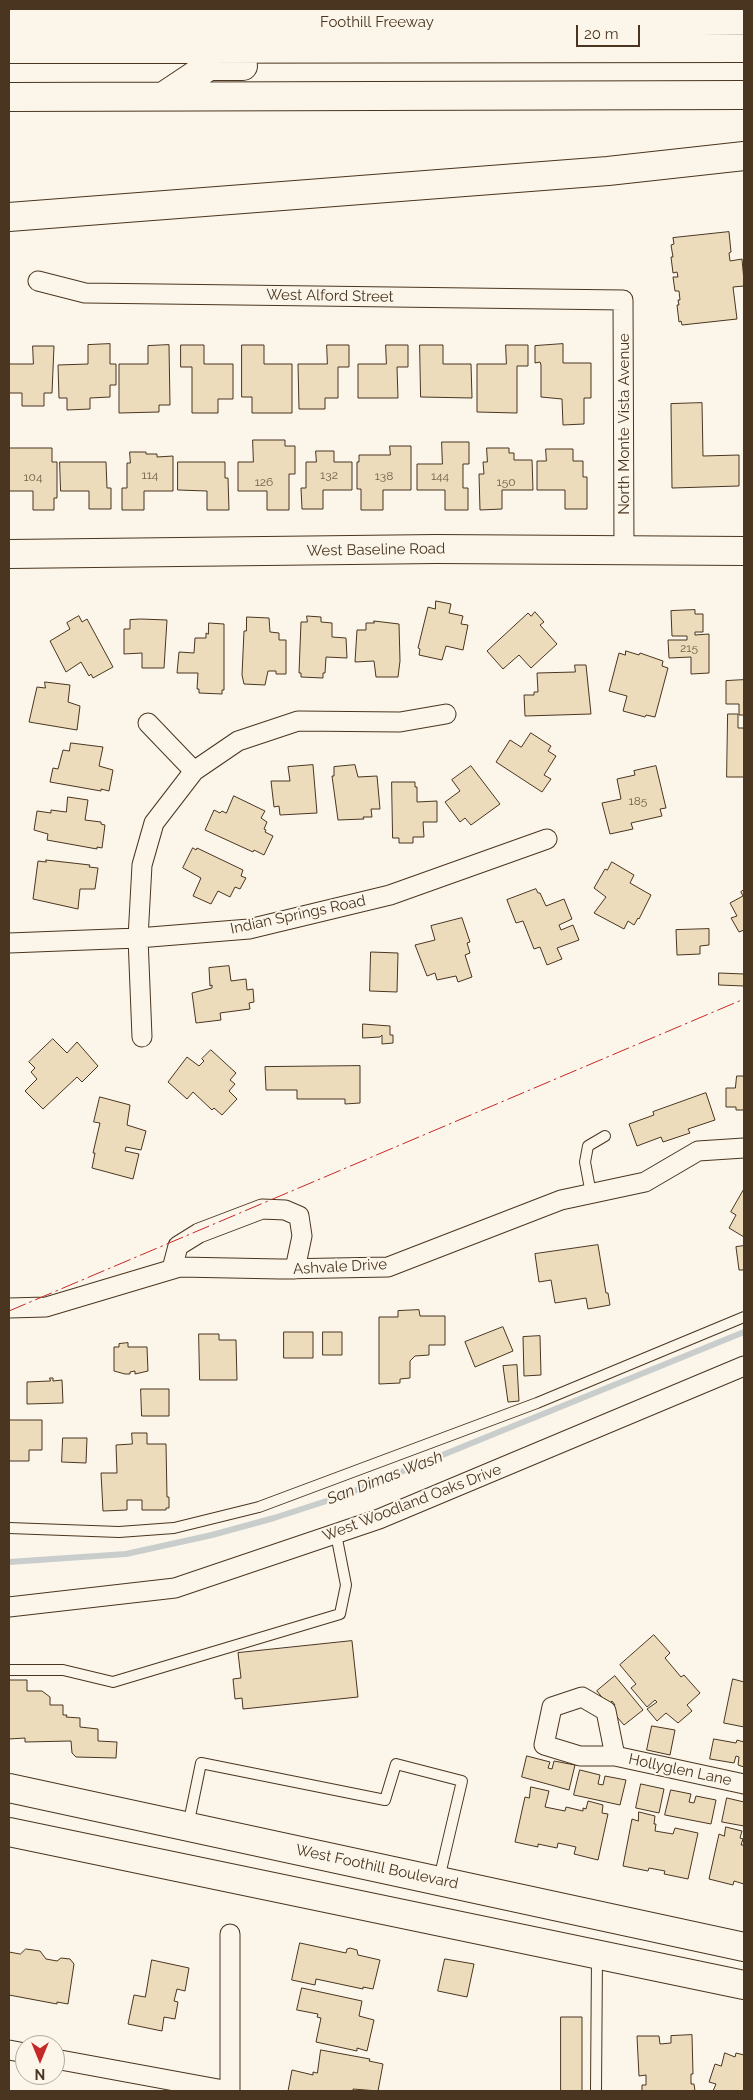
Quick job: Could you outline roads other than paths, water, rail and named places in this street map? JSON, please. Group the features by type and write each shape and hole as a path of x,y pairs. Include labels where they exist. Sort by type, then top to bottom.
{"main road":[{"name":"Foothill Freeway","path":"19,37 744,20"},
{"path":"19,37 744,48"},
{"path":"164,96 209,66 744,66"},
{"path":"16,97 744,95"},
{"path":"9,217 608,171 744,156"},
{"name":"West Baseline Road","path":"9,554 624,549 744,551"},
{"name":"West Foothill Boulevard","path":"9,1788 744,1947"},
{"path":"9,1832 744,1985"}],"street":[{"name":"West Alford Street","path":"38,281 85,293 623,300"},
{"name":"North Monte Vista Avenue","path":"623,300 624,549"},
{"path":"142,1037 138,938 142,865 154,823 194,771 238,741 298,722 400,722 446,714"},
{"path":"148,722 194,771"},
{"name":"Indian Springs Road","path":"9,943 138,938 249,929 390,894 547,839"},
{"name":"Ashvale Drive","path":"9,1308 46,1307 180,1267 295,1269 388,1267 561,1200 645,1182 698,1151 744,1148"},
{"path":"172,1269 178,1246 199,1234 262,1209 285,1210 299,1216 302,1236 295,1269"},
{"name":"West Woodland Oaks Drive","path":"9,1607 175,1588 378,1519 744,1366"},
{"name":"Hollyglen Lane","path":"615,1756 744,1784"},
{"path":"65,2061 230,2091 230,1934"}],"lane":[{"path":"591,1194 585,1162 588,1146 605,1136"},
{"path":"9,1528 119,1532 174,1528 259,1507 537,1403 744,1317"},
{"path":"9,1670 63,1670 113,1682 340,1614 346,1584 336,1534"},
{"path":"188,1826 201,1763 385,1800 396,1764 462,1781 439,1880"},
{"path":"596,2091 597,1954"}],"waterway":[{"name":"San Dimas Wash","path":"9,1562 126,1554 212,1535 274,1518 342,1496 744,1332"}]}
